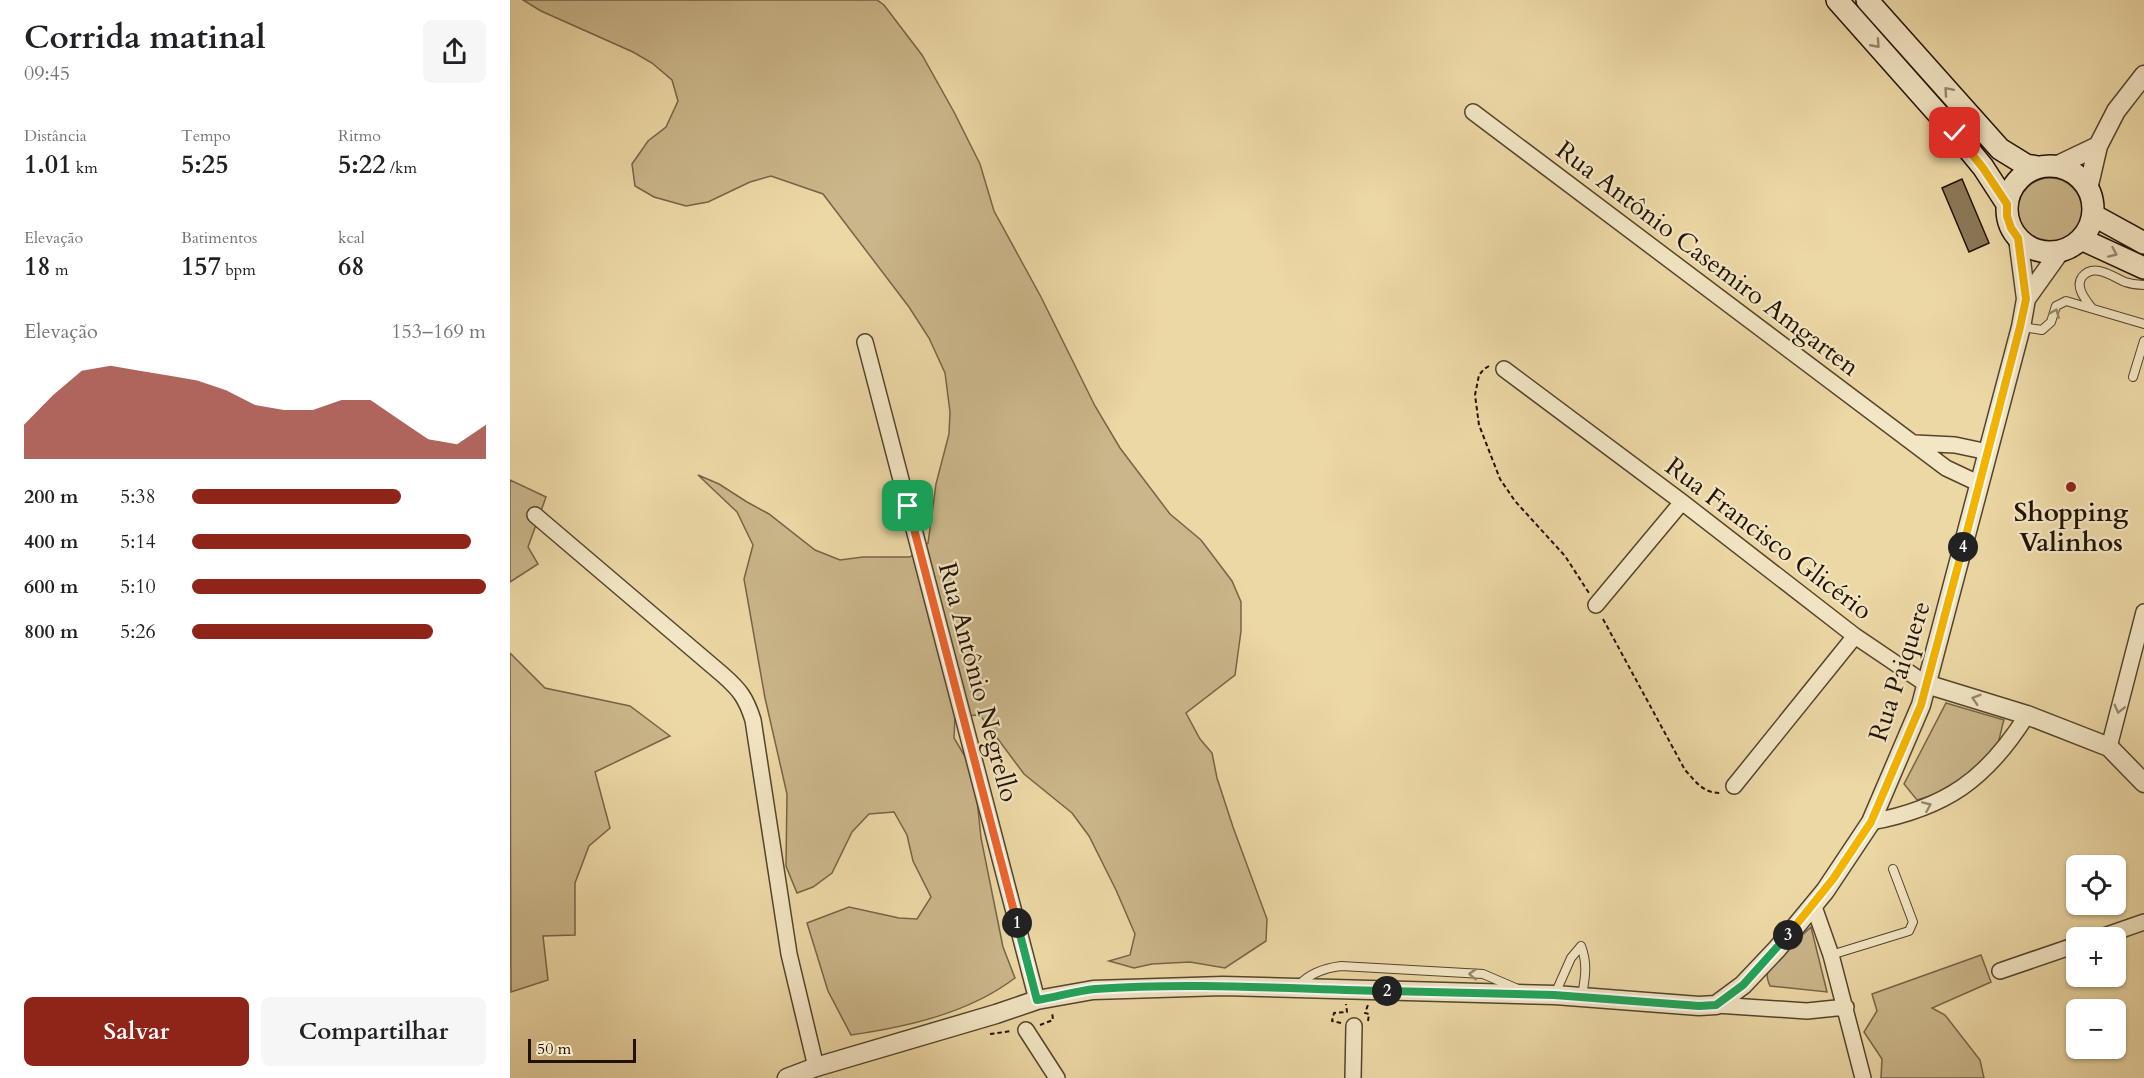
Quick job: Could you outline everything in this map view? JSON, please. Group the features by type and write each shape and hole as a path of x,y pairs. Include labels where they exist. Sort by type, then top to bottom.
{"main road":[{"path":"1837,0 1955,133 1983,168 2007,204"},
{"path":"1867,0 1994,142 2015,159 2047,167 2075,174 2088,189 2092,202 2092,215 2081,239 2061,250 2050,252 2027,246 2011,228 2007,216 2007,204 2012,188 2023,175 2047,167"},
{"path":"2092,215 2144,243"},
{"path":"2081,239 2144,268"}],"street":[{"path":"2088,189 2098,146 2116,111 2144,75"},
{"name":"Rua Antônio Casemiro Amgarten","path":"1473,112 1946,468 1980,484"},
{"path":"2047,167 2098,146"},
{"name":"Rua Paiquere","path":"1716,1005 1743,985 1777,949 1833,879 1871,822 1921,705 2026,299 2018,238"},
{"name":"Rua Paiquere","path":"2026,299 2061,250"},
{"name":"Rua Antônio Negrello","path":"865,342 1041,999"},
{"name":"Rua Francisco Glicério","path":"1504,369 1682,502 1854,636 1926,684 2026,715 2109,747 2144,783"},
{"path":"1915,443 1955,445 1988,452"},
{"path":"1596,605 1682,502"},
{"path":"535,515 743,694 753,720 789,954 816,1067"},
{"path":"2109,747 2144,612"},
{"path":"1734,786 1854,636"},
{"path":"1871,822 1910,813 1945,799 1963,788 1991,764 2009,744 2026,715"},
{"path":"1813,904 1846,1007 1863,1078"},
{"path":"2126,928 2144,922"},
{"path":"2000,971 2066,948"},
{"path":"787,1078 816,1067 1041,999 1093,990 1223,986 1554,995 1699,1006 1807,1011 1846,1007"},
{"path":"1353,1078 1354,1026"},
{"path":"1026,1030 1057,1078"}],"lane":[{"path":"2091,307 2079,285 2080,280 2089,272 2101,271 2130,284 2144,285"},
{"path":"2020,327 2042,330 2051,322 2056,306 2063,302 2091,307 2144,324"},
{"path":"2133,377 2144,341"},
{"path":"1831,955 1909,932 1913,922 1893,869"},
{"path":"1554,995 1571,958 1581,946 1586,958 1582,997"},
{"path":"1296,988 1304,979 1316,972 1329,967 1341,966 1483,974 1527,994"}],"path":[{"path":"1504,369 1489,366 1484,369 1479,375 1475,395 1479,425 1488,452 1505,486 1515,501 1565,556 1596,605 1685,770 1700,787 1709,792 1719,793 1734,786"},
{"path":"1343,990 1347,1012 1334,1013 1332,1022 1354,1026 1368,1024 1369,1014 1365,1013 1374,990"},
{"path":"1026,1030 1053,1020 1052,1012 1045,1013 1041,999"}],"shaded area":[{"path":"523,0 877,0 884,5 922,55 954,112 980,164 994,211 1041,297 1095,406 1120,448 1170,514 1201,540 1232,581 1241,602 1241,631 1235,675 1186,713 1200,739 1212,753 1217,778 1233,827 1267,919 1266,941 1225,968 1190,962 1152,964 1134,968 1109,961 1130,955 1135,934 1089,836 1072,813 1024,774 980,715 955,716 954,738 966,758 976,790 981,838 1003,947 1015,978 978,1001 937,1017 894,1028 851,1035 828,991 807,923 849,907 899,918 917,919 931,897 913,861 907,835 894,812 869,814 852,832 832,873 813,887 797,893 786,866 787,794 765,698 744,579 753,545 737,512 698,475 719,484 769,514 815,550 840,560 863,557 910,557 928,543 936,484 949,434 950,412 945,373 929,338 909,307 823,194 771,176 750,182 708,202 686,206 654,197 635,186 632,164 648,141 666,127 678,101 672,80 652,63 633,52 541,11"},
{"path":"2050,178 2068,184 2076,192 2082,210 2076,228 2068,236 2050,242 2032,236 2024,228 2018,210 2024,192 2032,184"},
{"path":"510,480 546,497 528,547 538,564 510,582"},
{"path":"510,653 545,688 630,706 670,736 595,772 610,828 589,846 575,883 575,935 543,936 548,980 511,992"},
{"path":"1946,703 2004,720 1999,742 1989,757 1971,773 1950,787 1917,800 1904,784"},
{"path":"1811,927 1827,992 1770,986 1767,975 1772,964"},
{"path":"1981,955 1991,982 1932,1008 1945,1015 1980,1060 1984,1078 1881,1078 1882,1059 1864,1032 1877,1011 1872,994"}],"building":[{"path":"1962,179 1989,243 1969,252 1942,188"}],"place":[{"name":"Shopping Valinhos","path":"2071,487"}],"route":[{"path":"908,506 1037,1000 1093,990 1223,986 1554,995 1699,1006 1716,1005 1743,985 1777,949 1825,891 1871,822 1921,705 2026,299 2018,238 2007,216 2007,204 1995,183 1955,133"}]}
